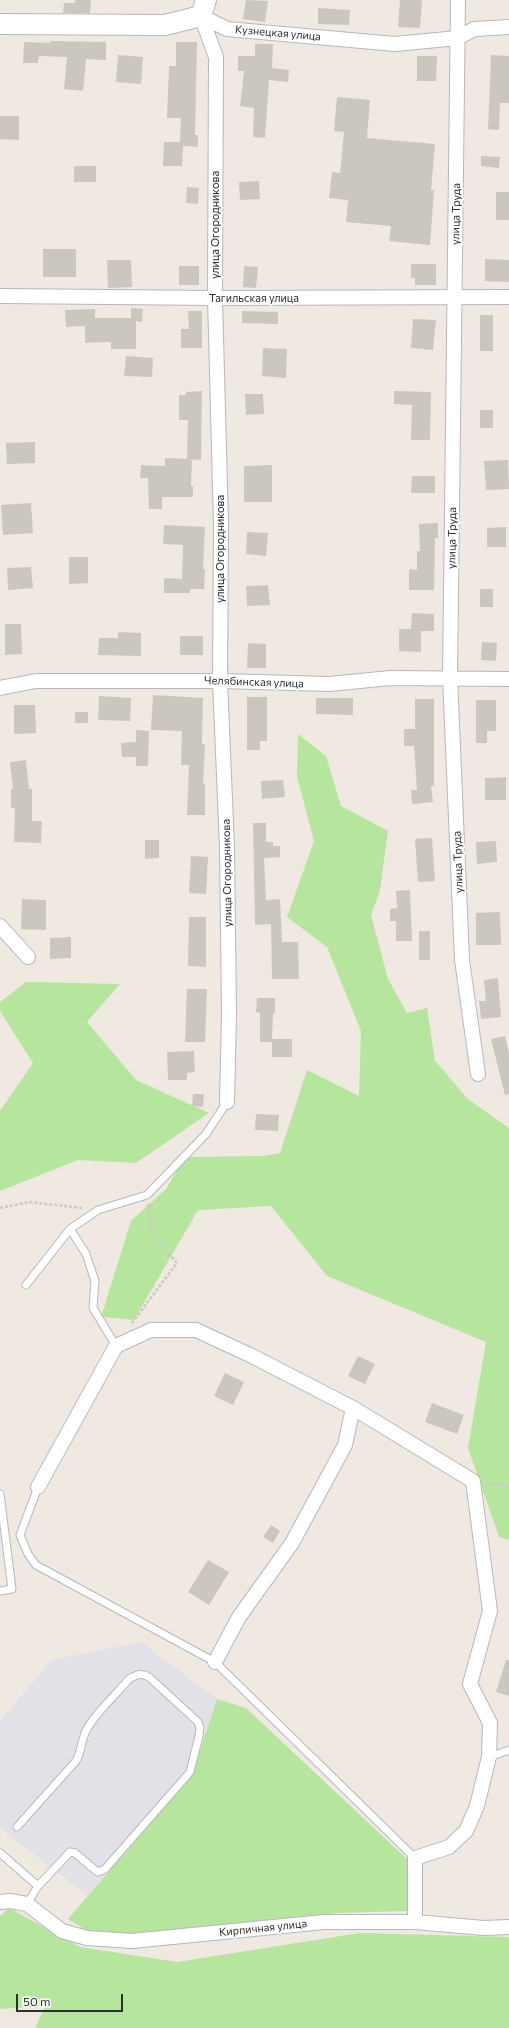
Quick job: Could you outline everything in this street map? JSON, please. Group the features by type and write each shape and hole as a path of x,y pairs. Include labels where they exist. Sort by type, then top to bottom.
{"main road":[{"path":"0,24 165,25 204,8"}],"street":[{"name":"улица Труда","path":"458,0 456,296 450,677 462,960 478,1074"},
{"name":"Кузнецкая улица","path":"204,8 227,29 395,44 458,38 474,29 509,27"},
{"name":"улица Огородникова","path":"204,8 216,57 215,298 221,524 220,681 227,854 229,1015 227,1102"},
{"name":"Тагильская улица","path":"0,296 215,298 509,296"},
{"name":"Челябинская улица","path":"0,688 36,681 220,681 330,684 390,678 450,677 509,679"},
{"path":"0,926 28,957"},
{"path":"38,1486 116,1346 151,1330 196,1330 252,1356 353,1408 473,1481 490,1610 470,1684 490,1723 489,1757 477,1806 466,1831 449,1847 415,1858 415,1922"},
{"path":"215,1662 239,1617 292,1543 338,1459 345,1445 353,1408"},
{"path":"0,1902 10,1901 27,1904"},
{"name":"Кирпичная улица","path":"27,1904 62,1931 87,1938 132,1941 324,1922 415,1922 484,1928 509,1927"}],"lane":[{"path":"26,1285 70,1229 98,1210 147,1195 206,1134 227,1102"},
{"path":"70,1229 86,1254 96,1281 93,1308 116,1346"},
{"path":"38,1486 20,1535 28,1554 36,1565 215,1662 415,1858"},
{"path":"0,1494 12,1589 0,1590"},
{"path":"17,1827 76,1761 80,1755 86,1730 92,1721 129,1679 136,1675 143,1674 148,1677 198,1722 200,1736 190,1772 105,1869 102,1871 95,1870 75,1853 70,1852 38,1886 27,1904"},
{"path":"489,1757 509,1750"},
{"path":"0,1853 38,1886"}],"path":[{"path":"116,1346 176,1263 153,1235 147,1195"},
{"path":"0,1208 30,1202 98,1210"},
{"path":"473,1481 509,1486"}],"shaded area":[{"path":"141,1642 217,1699 191,1777 88,1896 0,1828 0,1721 52,1660"}],"green space":[{"path":"298,734 326,756 341,806 388,831 380,890 371,915 388,979 407,1013 427,1008 435,1061 468,1099 509,1128 509,1540 499,1537 468,1448 486,1342 327,1276 271,1206 198,1210 134,1320 101,1317 131,1221 166,1189 185,1157 262,1156 280,1153 307,1070 359,1096 361,1031 327,947 287,917 314,841 297,776"},
{"path":"26,982 120,984 87,1022 136,1080 209,1113 136,1163 78,1160 0,1191 0,1111 33,1063 0,1011 0,1002"},
{"path":"217,1699 246,1708 408,1860 407,1911 337,1913 133,1936 91,1933 68,1919 191,1777"},
{"path":"9,1908 80,1947 177,1962 360,1933 509,1937 509,2028 35,2028 45,2006 0,2009 0,1916"}],"building":[{"path":"75,0 91,0 90,13 63,13 64,3 75,3"},
{"path":"246,0 268,1 265,22 243,19"},
{"path":"400,0 422,0 420,28 398,27"},
{"path":"318,8 350,10 349,25 318,24"},
{"path":"50,41 106,42 106,60 86,59 83,91 64,89 67,57 39,56 38,63 23,63 24,42 50,43"},
{"path":"176,42 197,42 195,135 198,135 198,147 183,146 182,166 163,166 164,142 180,142 181,118 167,118 169,66 176,66"},
{"path":"255,44 273,44 272,68 289,70 288,82 269,80 265,138 253,137 254,108 240,106 244,71 238,71 238,56 255,56"},
{"path":"118,55 143,57 141,84 116,82"},
{"path":"491,55 509,56 509,103 500,103 499,130 488,129"},
{"path":"417,56 437,56 436,81 417,81"},
{"path":"337,97 370,100 367,138 435,144 431,190 434,190 430,245 389,241 391,226 346,222 348,200 329,198 332,172 340,173 344,132 334,131"},
{"path":"0,116 19,116 19,140 0,139"},
{"path":"481,156 500,157 499,168 481,166"},
{"path":"74,166 96,166 96,182 74,182"},
{"path":"259,181 260,199 240,200 239,182"},
{"path":"187,187 199,188 198,204 186,203"},
{"path":"496,192 509,192 509,220 496,220"},
{"path":"43,249 76,249 76,277 43,277"},
{"path":"485,259 509,260 509,282 485,281"},
{"path":"107,260 131,260 132,287 108,288"},
{"path":"411,264 436,264 436,285 415,285 415,278 411,278"},
{"path":"179,266 199,266 199,285 179,285"},
{"path":"244,266 258,267 256,288 243,287"},
{"path":"131,308 143,309 142,322 136,321 136,349 111,349 111,342 85,343 85,326 66,327 65,310 95,309 95,318 131,318"},
{"path":"188,311 202,311 202,348 181,348 181,329 189,329"},
{"path":"242,311 278,312 278,324 242,323"},
{"path":"480,315 493,315 493,351 480,351"},
{"path":"413,319 436,320 433,350 411,348"},
{"path":"263,348 287,349 286,378 262,376"},
{"path":"126,356 153,358 152,377 124,376"},
{"path":"202,391 201,460 192,459 191,486 193,486 193,497 162,497 162,509 149,509 148,478 140,478 141,465 165,466 165,458 187,459 188,420 179,420 179,395 186,395 186,392"},
{"path":"394,391 431,392 430,440 411,440 412,405 394,404"},
{"path":"245,394 263,394 264,414 246,415"},
{"path":"480,410 493,410 493,428 480,428"},
{"path":"35,442 35,463 7,464 6,443"},
{"path":"508,460 509,489 486,490 484,461"},
{"path":"272,465 272,502 244,502 244,466"},
{"path":"412,476 435,476 435,493 411,493"},
{"path":"31,503 33,533 3,535 1,505"},
{"path":"438,523 438,538 435,538 434,590 409,590 409,569 417,570 417,551 420,551 419,524"},
{"path":"164,525 205,527 203,569 205,569 204,589 190,589 190,593 164,593 164,578 182,579 183,545 163,544"},
{"path":"506,527 506,547 487,547 487,528"},
{"path":"247,532 268,533 266,556 246,554"},
{"path":"69,557 88,557 88,583 69,584"},
{"path":"31,567 33,588 8,590 7,568"},
{"path":"268,585 270,605 247,606 246,586"},
{"path":"480,589 493,589 493,607 480,607"},
{"path":"412,613 434,614 434,631 421,631 421,652 399,651 399,629 411,629"},
{"path":"5,624 21,624 22,654 5,655"},
{"path":"118,632 141,633 141,656 98,655 99,638 118,638"},
{"path":"180,636 203,636 203,655 180,655"},
{"path":"482,642 497,643 496,661 481,660"},
{"path":"248,643 266,644 266,668 247,668"},
{"path":"153,695 203,698 202,744 205,744 203,784 205,784 205,815 187,815 189,765 181,765 182,731 151,730"},
{"path":"99,696 131,698 130,721 98,720"},
{"path":"247,697 267,697 267,741 260,741 260,750 247,750"},
{"path":"316,698 353,698 353,715 316,714"},
{"path":"415,699 434,699 434,786 431,786 433,802 412,804 411,790 417,790 414,746 404,746 404,729 415,729"},
{"path":"476,700 496,700 496,731 487,731 487,743 476,743"},
{"path":"14,705 35,705 36,733 14,734"},
{"path":"75,712 88,712 88,723 75,723"},
{"path":"136,730 149,731 148,766 136,766 136,757 122,757 121,743 136,742"},
{"path":"26,760 29,789 32,789 32,821 42,821 41,843 14,842 15,808 11,808 11,789 13,789 10,762"},
{"path":"506,777 506,800 485,800 485,778"},
{"path":"283,780 285,797 262,799 261,781"},
{"path":"253,823 266,823 266,842 273,842 273,846 280,846 280,857 264,858 266,900 280,899 282,942 298,942 299,979 272,979 271,924 255,925"},
{"path":"432,838 435,881 418,882 415,839"},
{"path":"145,840 159,840 159,858 145,859"},
{"path":"496,841 497,862 477,864 476,842"},
{"path":"191,856 208,857 206,894 189,893"},
{"path":"410,890 412,941 396,941 396,921 390,921 390,909 397,908 396,891"},
{"path":"22,899 46,900 46,930 21,929"},
{"path":"500,912 501,945 476,945 476,913"},
{"path":"189,917 206,917 206,967 188,966"},
{"path":"419,931 430,931 430,960 419,960"},
{"path":"71,937 71,958 50,959 50,938"},
{"path":"498,978 501,1017 481,1019 479,1001 486,1001 484,980"},
{"path":"187,989 207,989 205,1042 185,1042"},
{"path":"257,998 275,998 272,1039 292,1039 292,1057 272,1057 272,1042 260,1042 260,1013 256,1012"},
{"path":"505,1036 509,1053 509,1094 505,1095 491,1039"},
{"path":"194,1051 195,1072 187,1073 187,1080 168,1080 167,1052"},
{"path":"193,1094 204,1094 203,1107 192,1106"},
{"path":"256,1114 279,1115 278,1131 255,1130"},
{"path":"358,1356 375,1364 365,1384 348,1376"},
{"path":"225,1373 244,1382 233,1405 214,1396"},
{"path":"432,1403 464,1415 457,1434 425,1422"},
{"path":"271,1525 280,1531 273,1543 263,1537"},
{"path":"208,1560 229,1572 209,1605 188,1592"},
{"path":"506,1660 509,1660 509,1696 496,1692"}]}
